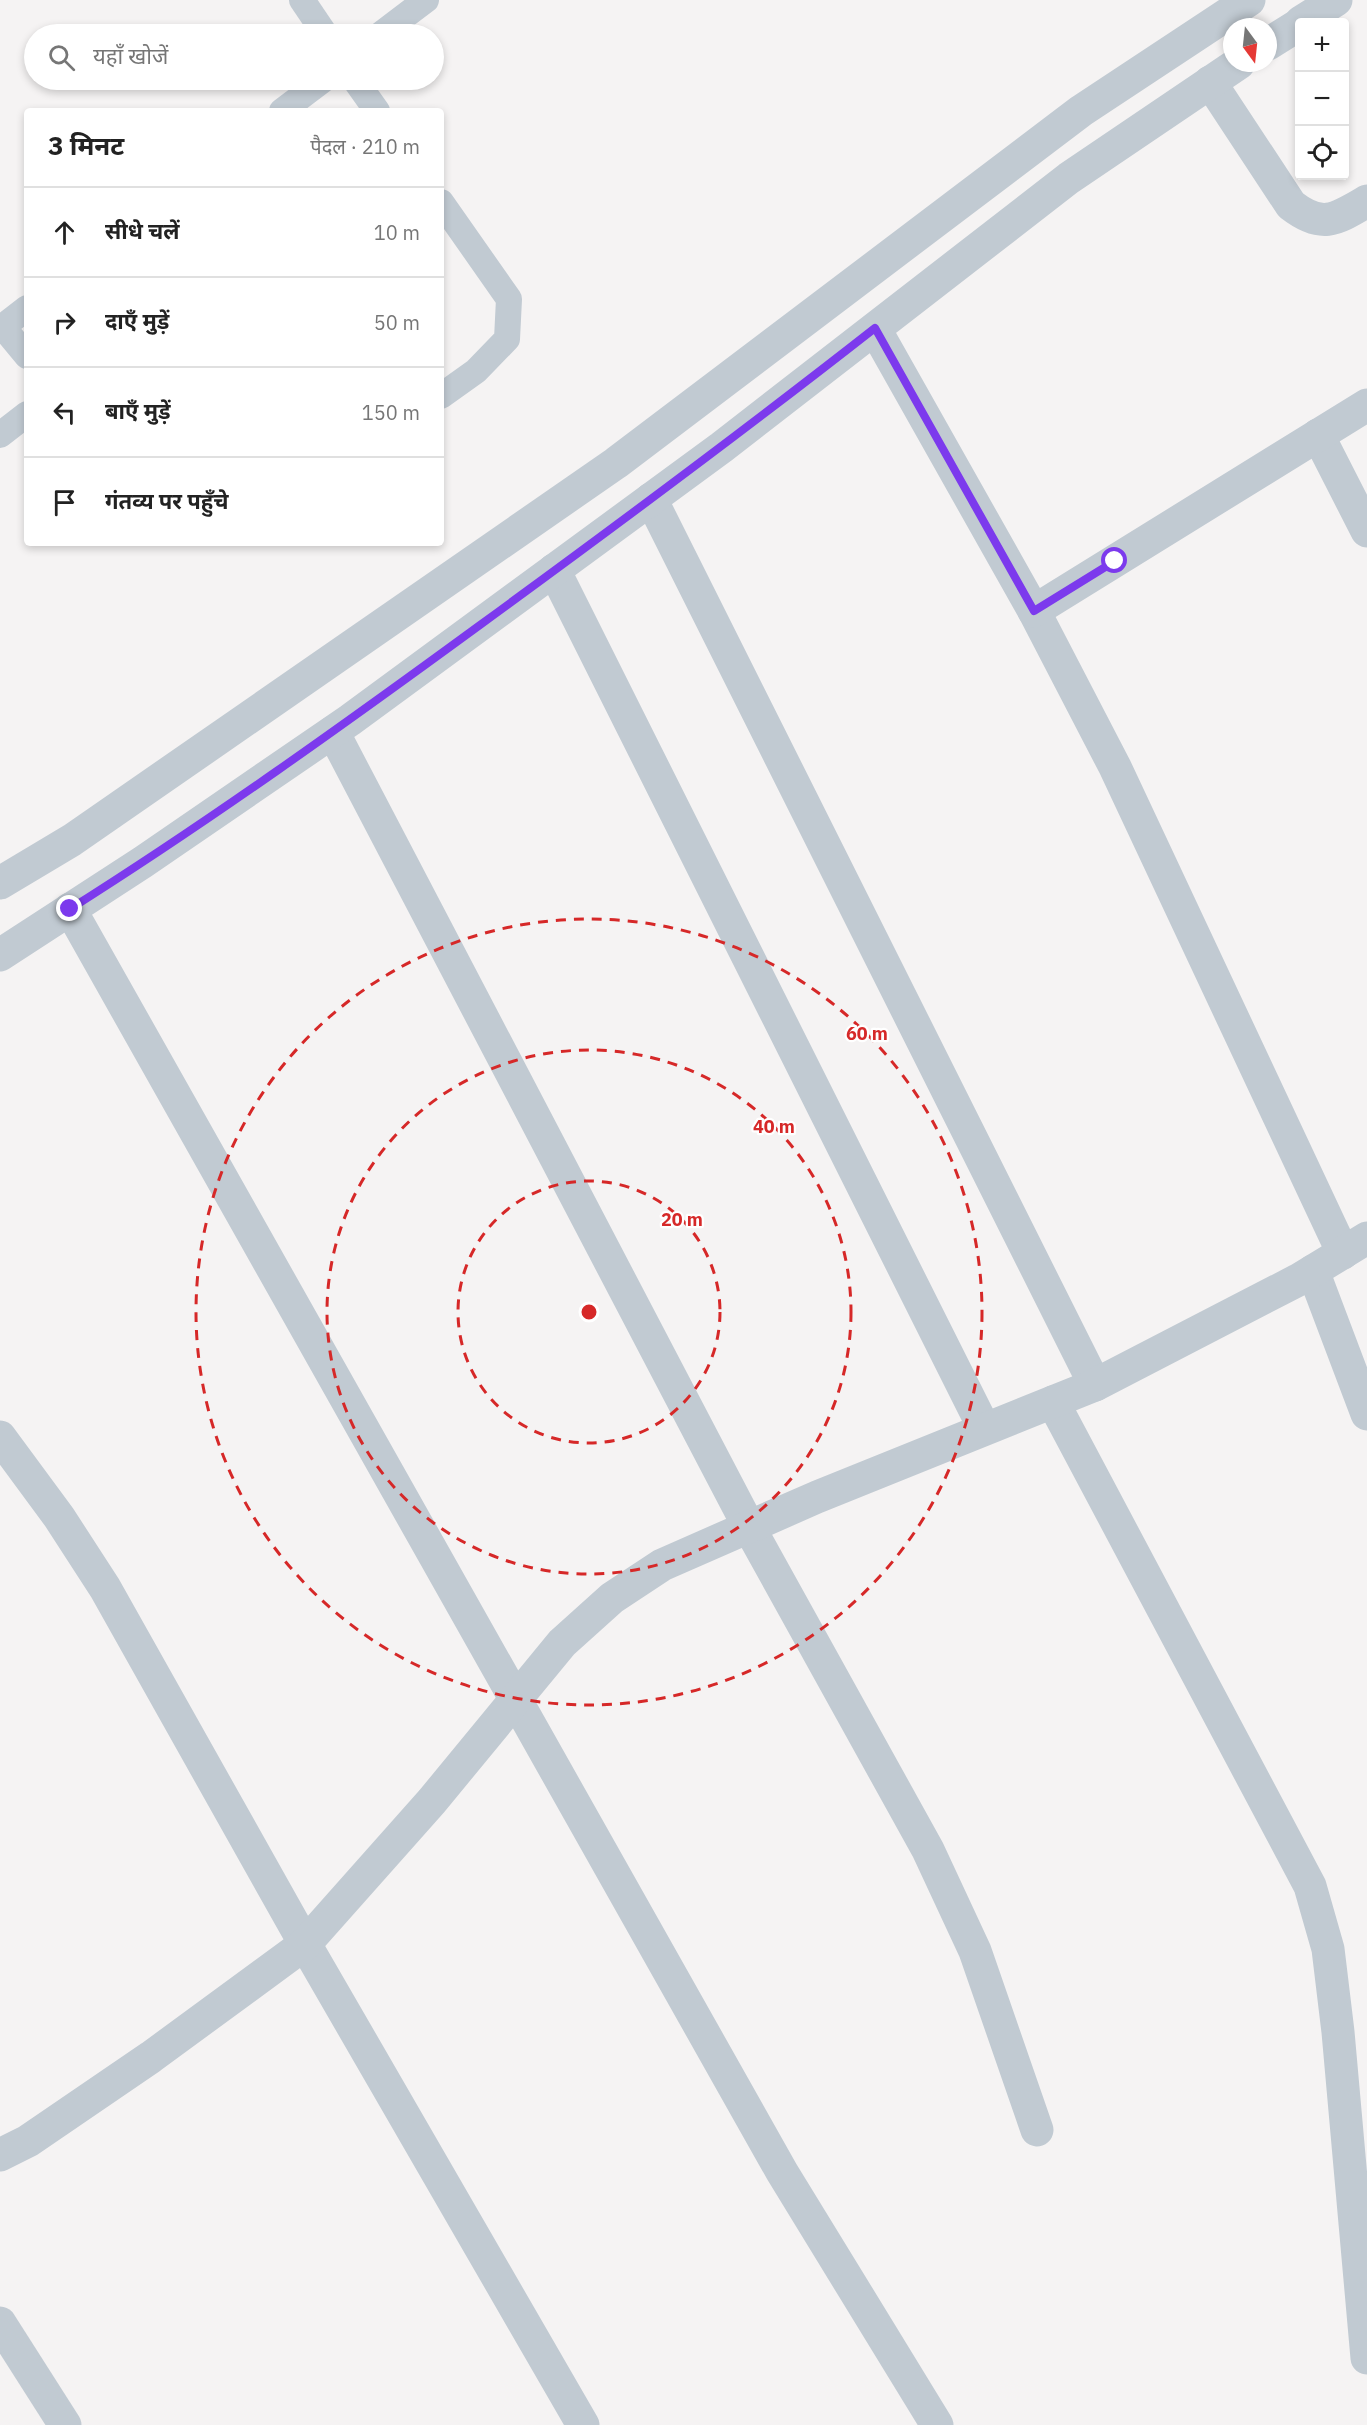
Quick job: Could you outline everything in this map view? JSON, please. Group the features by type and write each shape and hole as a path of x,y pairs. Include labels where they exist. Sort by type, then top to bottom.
{"street":[{"path":"0,883 72,840 616,464 1213,11 1249,0"},
{"path":"1308,18 1336,0"},
{"path":"1277,38 1295,26"},
{"path":"0,955 143,862 333,732 651,499 1069,178 1225,72"},
{"path":"1210,82 1291,205 1308,218 1326,221 1362,214"},
{"path":"0,2155 28,2141 142,2064 305,1944 432,1801 562,1643 612,1598 662,1565 984,1428 1095,1385 1313,1271 1355,1245 1034,611 875,328"},
{"path":"1034,611 1367,405"},
{"path":"1318,435 1367,531"},
{"path":"651,499 1095,1385"},
{"path":"554,570 984,1428"},
{"path":"333,732 749,1527 928,1850 975,1951 1037,2130"},
{"path":"70,909 782,2172 937,2425"},
{"path":"1313,1271 1367,1414"},
{"path":"1053,1402 1310,1886 1328,1948 1338,2032 1367,2358"},
{"path":"0,1437 59,1517 105,1588 305,1944 583,2425"},
{"path":"0,2323 65,2425"}],"lane":[{"path":"302,0 318,24"},
{"path":"394,24 426,0"},
{"path":"286,108 309,90"},
{"path":"362,90 375,108"},
{"path":"444,206 509,300 507,339 476,371 444,394"},
{"path":"24,310 2,328 24,353"},
{"path":"0,435 24,416"}],"route":[{"path":"70,909 143,862 350,720 722,447 875,328 1034,611 1115,561"}]}
